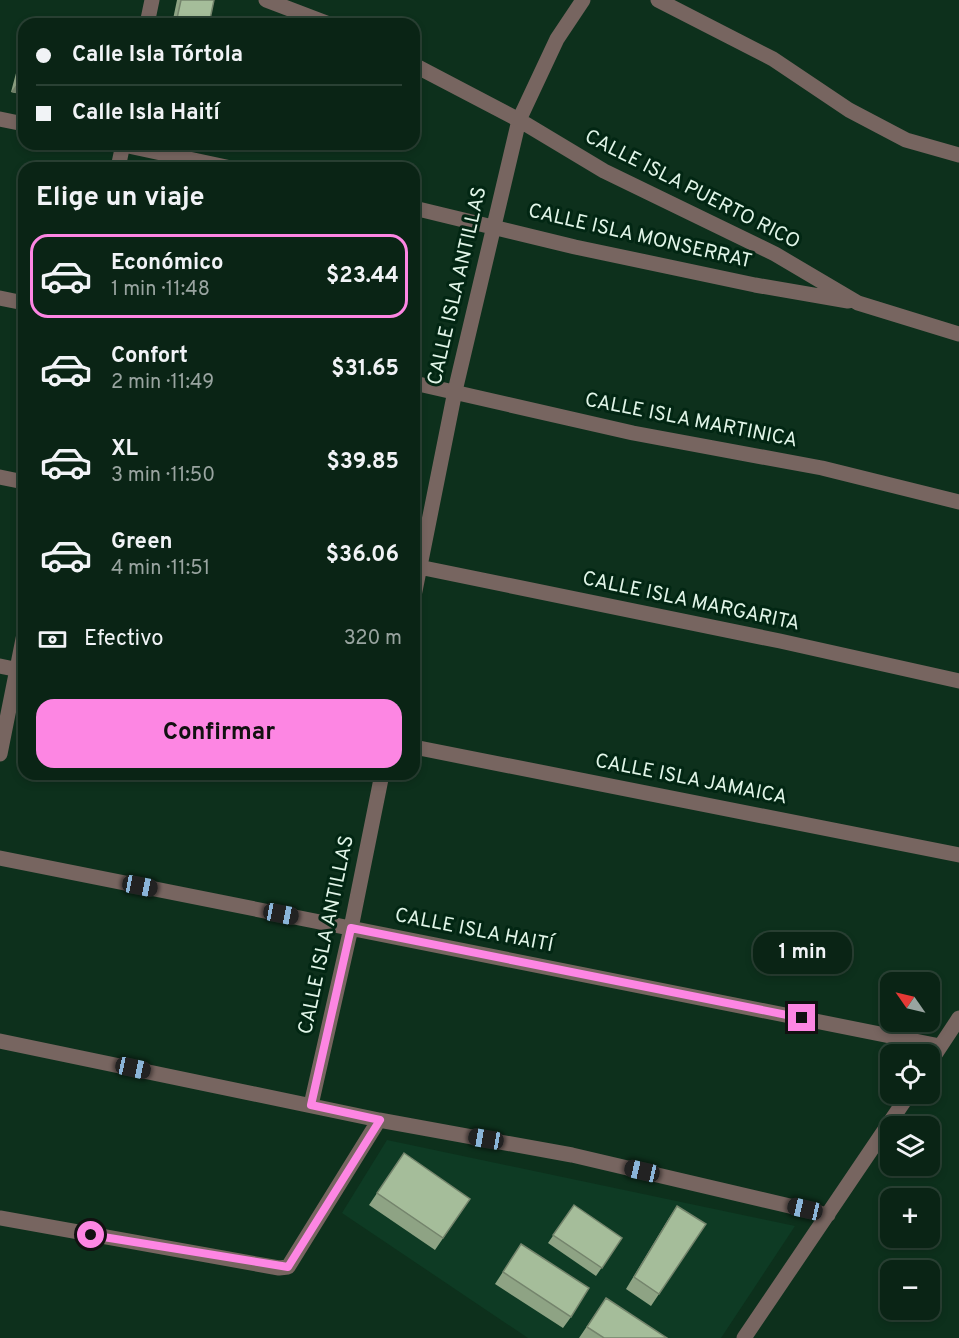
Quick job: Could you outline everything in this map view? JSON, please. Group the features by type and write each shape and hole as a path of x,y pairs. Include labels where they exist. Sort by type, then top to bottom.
{"street":[{"path":"148,18 152,0"},
{"path":"266,0 313,18"},
{"name":"CALLE ISLA ANTILLAS","path":"420,548 454,391 519,120 557,39 583,0"},
{"path":"658,0 773,58 859,115 906,140 959,155"},
{"name":"CALLE ISLA PUERTO RICO","path":"420,68 519,120 604,171 775,254 858,303 959,334"},
{"path":"0,119 18,123"},
{"path":"149,150 204,162"},
{"name":"CALLE ISLA MONSERRAT","path":"420,209 586,249 754,285 858,303"},
{"path":"0,298 18,302"},
{"name":"CALLE ISLA MARTINICA","path":"420,384 633,433 822,468 959,502"},
{"path":"0,477 18,481"},
{"name":"CALLE ISLA MARGARITA","path":"420,568 780,641 959,681"},
{"path":"0,666 18,669"},
{"path":"0,754 18,682"},
{"name":"CALLE ISLA JAMAICA","path":"420,748 959,855"},
{"name":"CALLE ISLA ANTILLAS","path":"311,1105 351,928 381,780"},
{"name":"CALLE ISLA HAITÍ","path":"0,858 930,1044"},
{"path":"940,1046 959,1018"},
{"path":"0,1041 380,1120 572,1155 828,1215"},
{"path":"744,1338 902,1104"},
{"path":"0,1218 267,1266 288,1267 380,1120"}],"shaded area":[{"path":"387,1140 795,1226 721,1338 528,1338 342,1213"}],"building":[{"path":"181,0 214,0 210,18 177,18"},
{"path":"404,1153 470,1199 443,1238 377,1193"},
{"path":"574,1205 622,1238 602,1268 553,1235"},
{"path":"677,1206 706,1224 659,1294 634,1277"},
{"path":"521,1244 589,1288 571,1317 503,1272"},
{"path":"606,1298 667,1338 604,1338 587,1327"}],"route":[{"path":"91,1235 279,1268 288,1267 294,1260 380,1120 311,1105 351,928 802,1018"}]}
